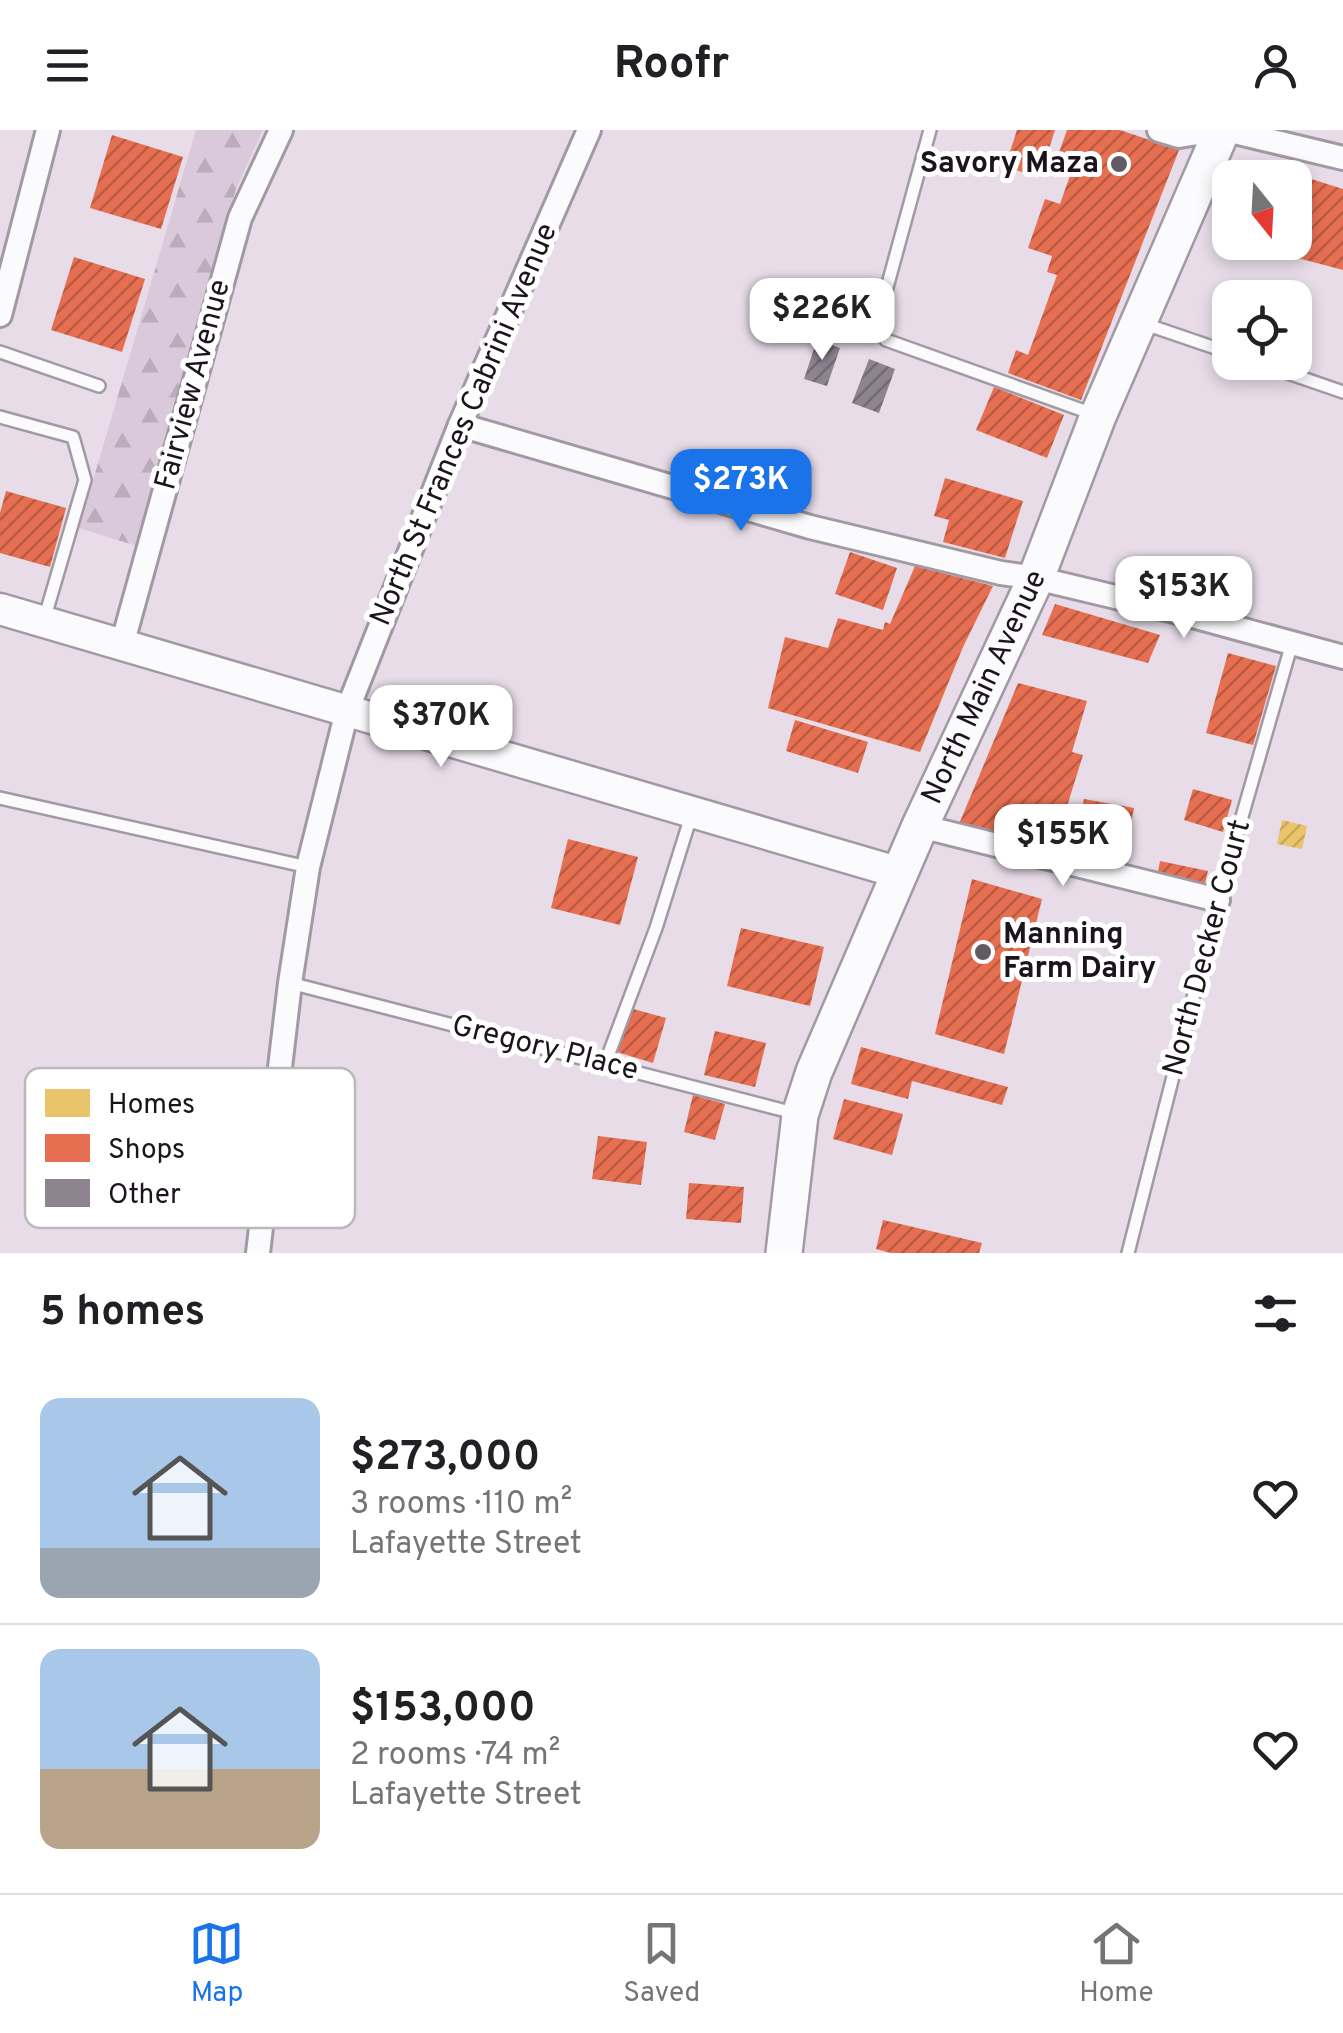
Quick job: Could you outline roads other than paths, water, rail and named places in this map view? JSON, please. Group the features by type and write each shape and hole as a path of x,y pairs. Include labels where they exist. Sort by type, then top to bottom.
{"main road":[{"name":"North Main Avenue","path":"784,1253 800,1114 814,1072 920,826 1036,578 1098,416 1222,130"},
{"path":"0,609 900,873"}],"street":[{"path":"0,315 48,130"},
{"name":"Fairview Avenue","path":"122,645 240,218 281,130"},
{"name":"North St Frances Cabrini Avenue","path":"280,1068 308,867 347,711 460,425 589,130"},
{"path":"1159,130 1179,136 1222,130 1343,158"},
{"path":"460,425 810,527 1174,611 1343,657"},
{"path":"920,826 1218,900"},
{"name":"North St Frances Cabrini Avenue","path":"258,1253 261,1228"}],"lane":[{"path":"930,130 878,331 886,340 1098,416"},
{"path":"1138,322 1212,348"},
{"path":"0,352 99,386"},
{"path":"1308,380 1343,392"},
{"path":"0,417 73,437 85,480 44,622"},
{"name":"North Decker Court","path":"1128,1253 1218,900 1292,643"},
{"path":"0,798 308,867"},
{"path":"604,1064 656,928 692,813"},
{"name":"Gregory Place","path":"290,983 800,1114"}],"place":[{"name":"Savory Maza","path":"1119,164"},
{"name":"Manning Farm Dairy","path":"983,952"}]}
